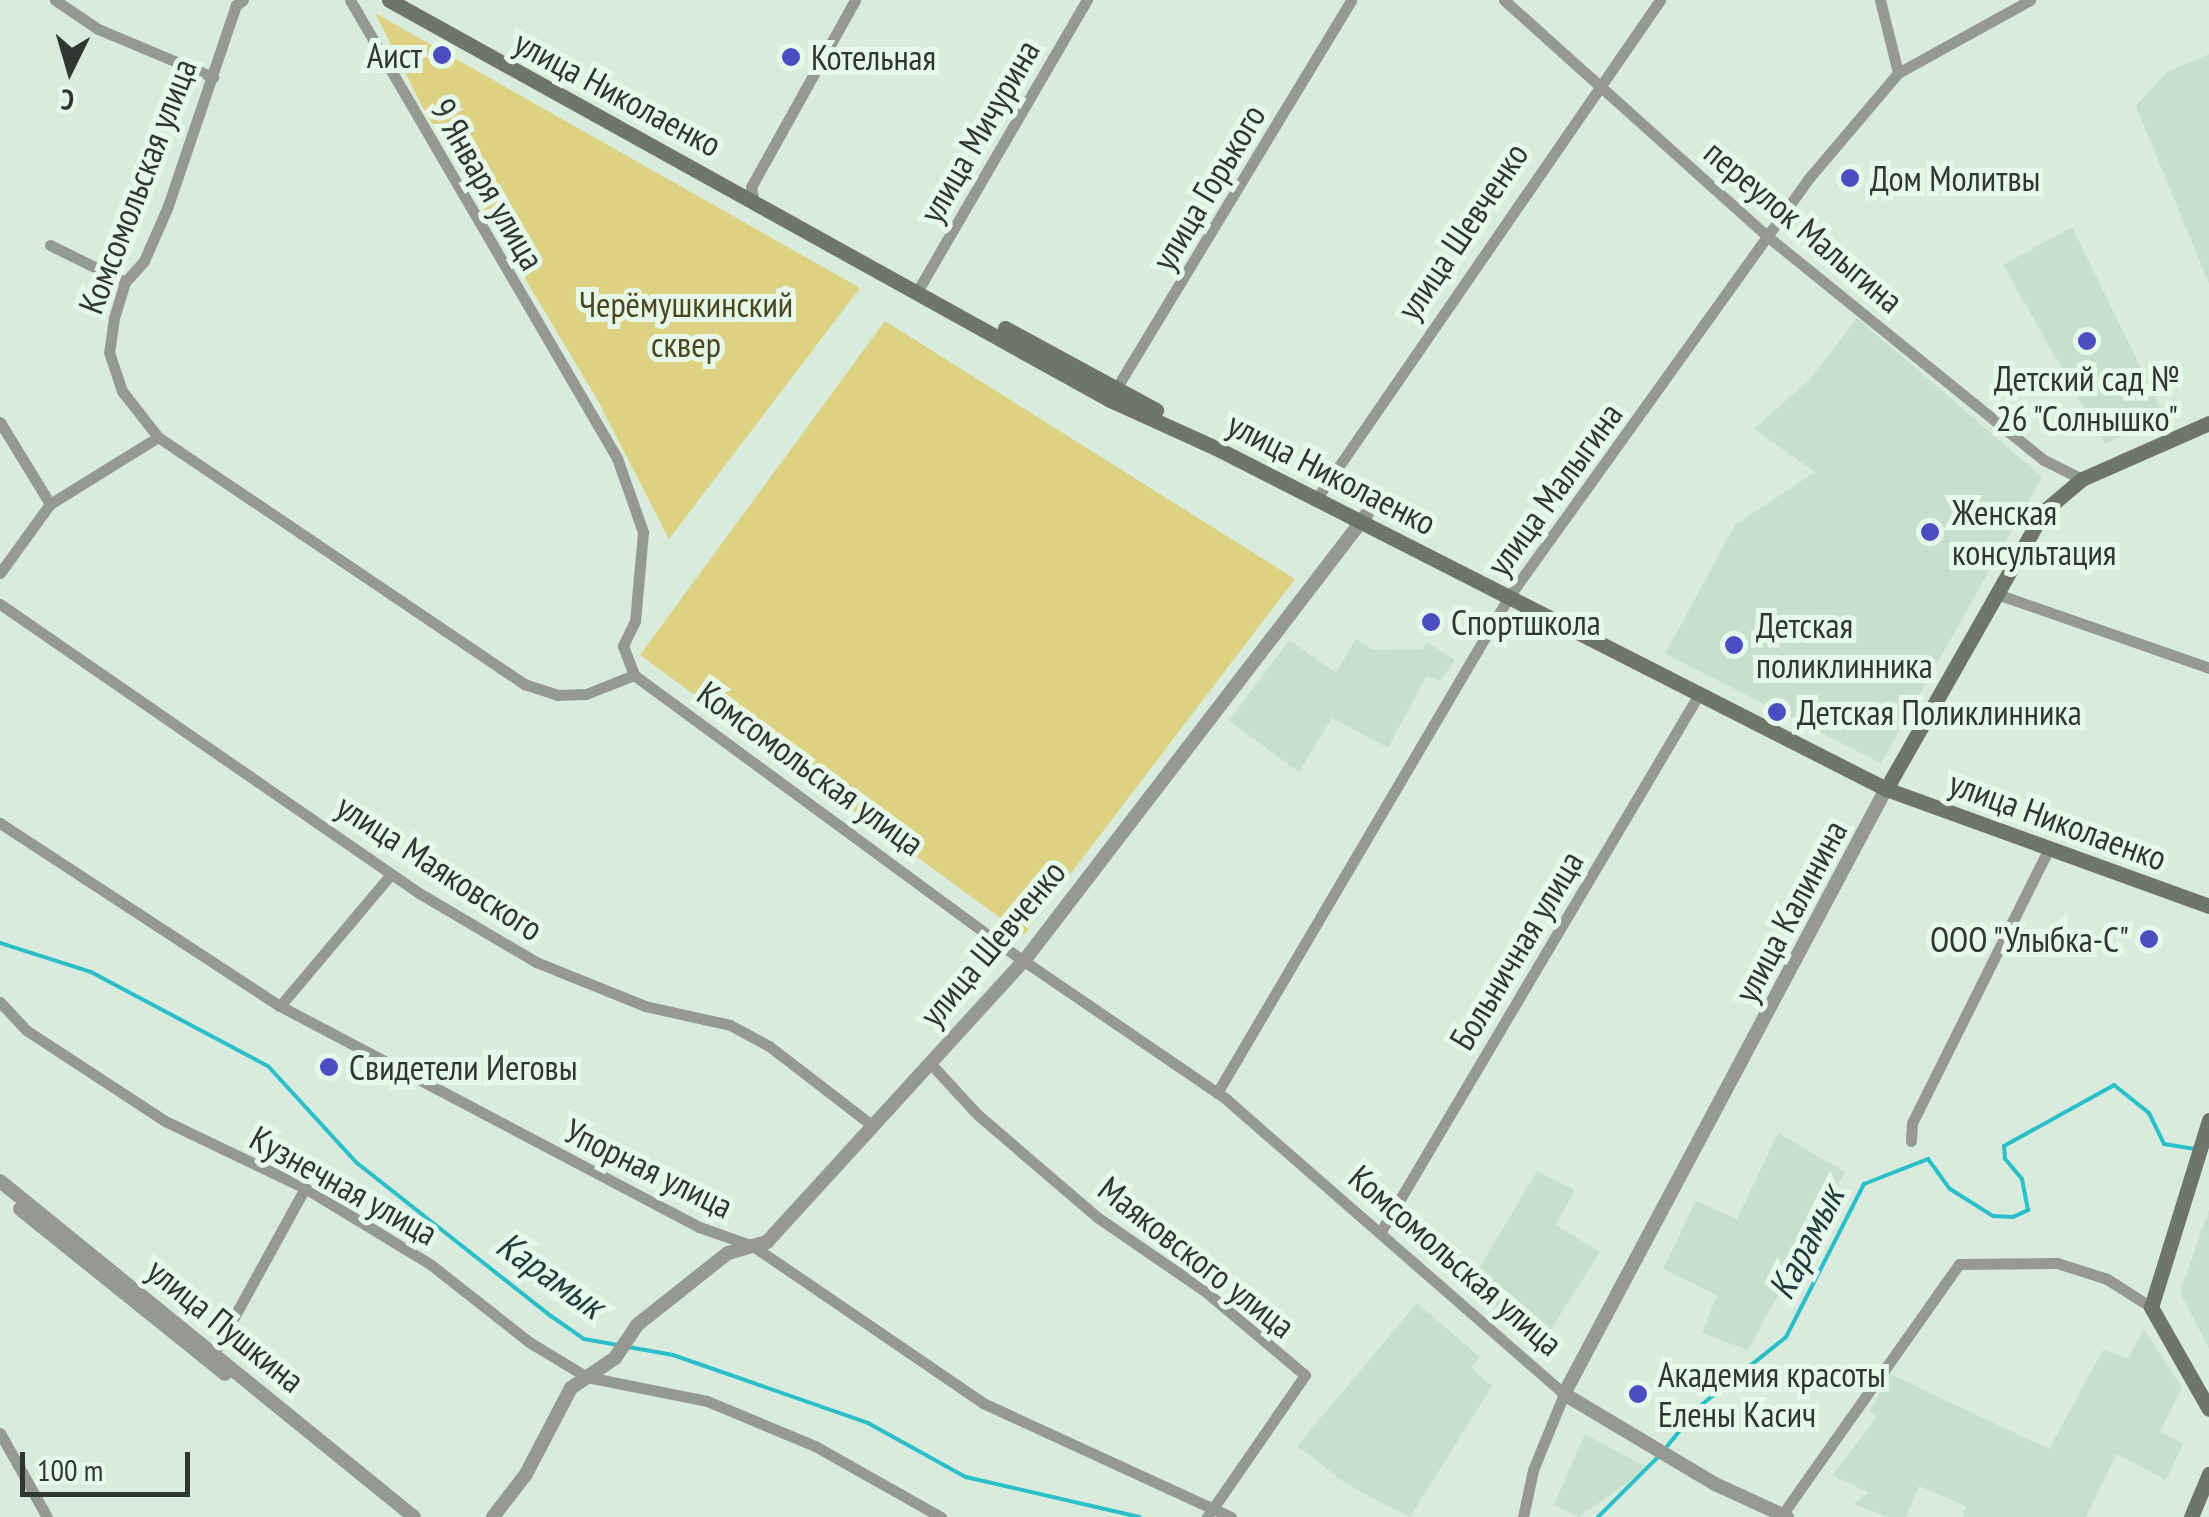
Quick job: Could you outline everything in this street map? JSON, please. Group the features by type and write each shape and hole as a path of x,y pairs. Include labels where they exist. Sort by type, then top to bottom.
{"main road":[{"name":"улица Николаенко","path":"398,1 453,40 752,192"},
{"name":"улица Николаенко","path":"398,1 752,192 1112,395 1365,517 1889,791"},
{"name":"улица Калинина","path":"1889,791 2044,511 2082,479 2209,426"},
{"path":"1999,595 2048,516 2084,485 2209,426"},
{"name":"улица Николаенко","path":"1514,593 1889,791 2209,906"},
{"path":"2209,1120 2151,1307 2209,1409"},
{"path":"2191,1517 2209,1474"}],"street":[{"path":"55,0 98,30 212,77"},
{"name":"Комсомольская улица","path":"243,0 236,5 168,206 144,261 125,282 109,352 122,391 158,437 524,684 557,695 586,694 634,675 1024,961 1217,1093 1564,1394 1716,1484 1784,1516"},
{"name":"9 Января улица","path":"350,0 617,458 643,532 635,621 623,646 634,675"},
{"path":"752,192 854,0"},
{"name":"улица Мичурина","path":"920,287 1087,0"},
{"name":"улица Горького","path":"1112,395 1350,0"},
{"name":"переулок Малыгина","path":"1504,0 1768,236 2044,460 2082,479"},
{"name":"улица Шевченко","path":"1319,494 1660,0"},
{"path":"1880,0 1898,73"},
{"name":"улица Малыгина","path":"1217,1093 1514,593 1846,130 1898,73 2013,4 2030,0"},
{"path":"50,244 125,282"},
{"path":"0,422 50,504"},
{"path":"0,573 50,504 158,437"},
{"name":"улица Шевченко","path":"493,1517 526,1474 571,1388 614,1358 638,1325 728,1254 767,1242 1024,961 1365,517"},
{"path":"1999,595 2209,668"},
{"name":"улица Маяковского","path":"0,604 392,874 536,962 645,1006 730,1025 769,1046 873,1126"},
{"name":"Больничная улица","path":"1380,1234 1699,694"},
{"name":"улица Калинина","path":"1522,1517 1533,1470 1564,1394 1889,791"},
{"name":"Упорная улица","path":"0,823 280,1006 682,1219 753,1246 983,1403 1209,1512 1231,1517"},
{"path":"1911,1141 1912,1123 2050,846"},
{"path":"280,1006 392,874"},
{"name":"Кузнечная улица","path":"0,1002 26,1030 166,1121 304,1188 430,1264 529,1342 587,1378 706,1402 815,1446 940,1517"},
{"name":"Маяковского улица","path":"930,1063 978,1115 1097,1217 1206,1292 1305,1375 1209,1512"},
{"name":"улица Пушкина","path":"0,1181 400,1517"},
{"path":"213,1358 304,1188"},
{"name":"улица Пушкина","path":"0,1192 414,1517"},
{"path":"1784,1516 1959,1264 2057,1263 2108,1280 2151,1307"},
{"path":"0,1433 47,1517"}],"shaded area":[{"path":"2209,54 2209,284 2136,106 2167,72"},
{"name":"Детский сад № 26 \"Солнышко\"","path":"2072,227 2165,417 2105,444 2003,265"},
{"path":"1857,318 2042,477 1881,763 1665,654 1735,525 1815,472 1754,429 1810,379"},
{"path":"1356,639 1373,650 1422,649 1427,642 1455,660 1440,681 1426,676 1388,748 1332,718 1299,772 1229,721 1289,640 1336,673"},
{"path":"1778,1133 1845,1172 1748,1350 1702,1333 1717,1295 1663,1269 1696,1201 1737,1219"},
{"path":"1537,1171 1575,1190 1556,1225 1600,1252 1543,1342 1470,1284"},
{"path":"2209,1210 2209,1349 2180,1292"},
{"path":"1417,1303 1480,1357 1471,1368 1492,1386 1410,1517 1348,1485 1297,1446"},
{"path":"2144,1329 2182,1387 2160,1431 2183,1444 2166,1480 2116,1454 2086,1517 1963,1517 1966,1506 1919,1486 1906,1517 1888,1517 1853,1504 1869,1493 1832,1475 1877,1417 1870,1411 1890,1374 2049,1449 2103,1350 2128,1358"},
{"path":"1585,1434 1648,1468 1579,1517 1554,1505"}],"green space":[{"name":"Черёмушкинский сквер","path":"375,13 860,288 669,539 597,399 422,106"},
{"path":"885,321 1295,579 1024,935 640,655"}],"waterway":[{"name":"Карамык","path":"0,943 91,972 268,1066 357,1163 584,1339 619,1345"},
{"name":"Карамык","path":"1664,1450 1700,1406 1786,1337 1864,1184 1928,1159 1950,1189 1993,1216 2013,1217 2028,1210 2022,1179 2005,1159 2004,1146 2114,1085 2149,1113 2164,1144 2197,1149"},
{"name":"Карамык","path":"628,1347 673,1355 868,1423 966,1477 1139,1517"},
{"name":"Карамык","path":"1598,1517 1658,1457"}],"place":[{"name":"Аист","path":"442,55"},
{"name":"Котельная","path":"791,57"},
{"name":"Дом Молитвы","path":"1850,178"},
{"name":"Детский сад № 26 \"Солнышко\"","path":"2087,341"},
{"name":"Женская консультация","path":"1930,532"},
{"name":"Спортшкола","path":"1431,622"},
{"name":"Детская поликлинника","path":"1734,645"},
{"name":"Детская Поликлинника","path":"1777,712"},
{"name":"ООО \"Улыбка-С\"","path":"2149,939"},
{"name":"Свидетели Иеговы","path":"329,1067"},
{"name":"Академия красоты Елены Касич","path":"1638,1394"}]}
